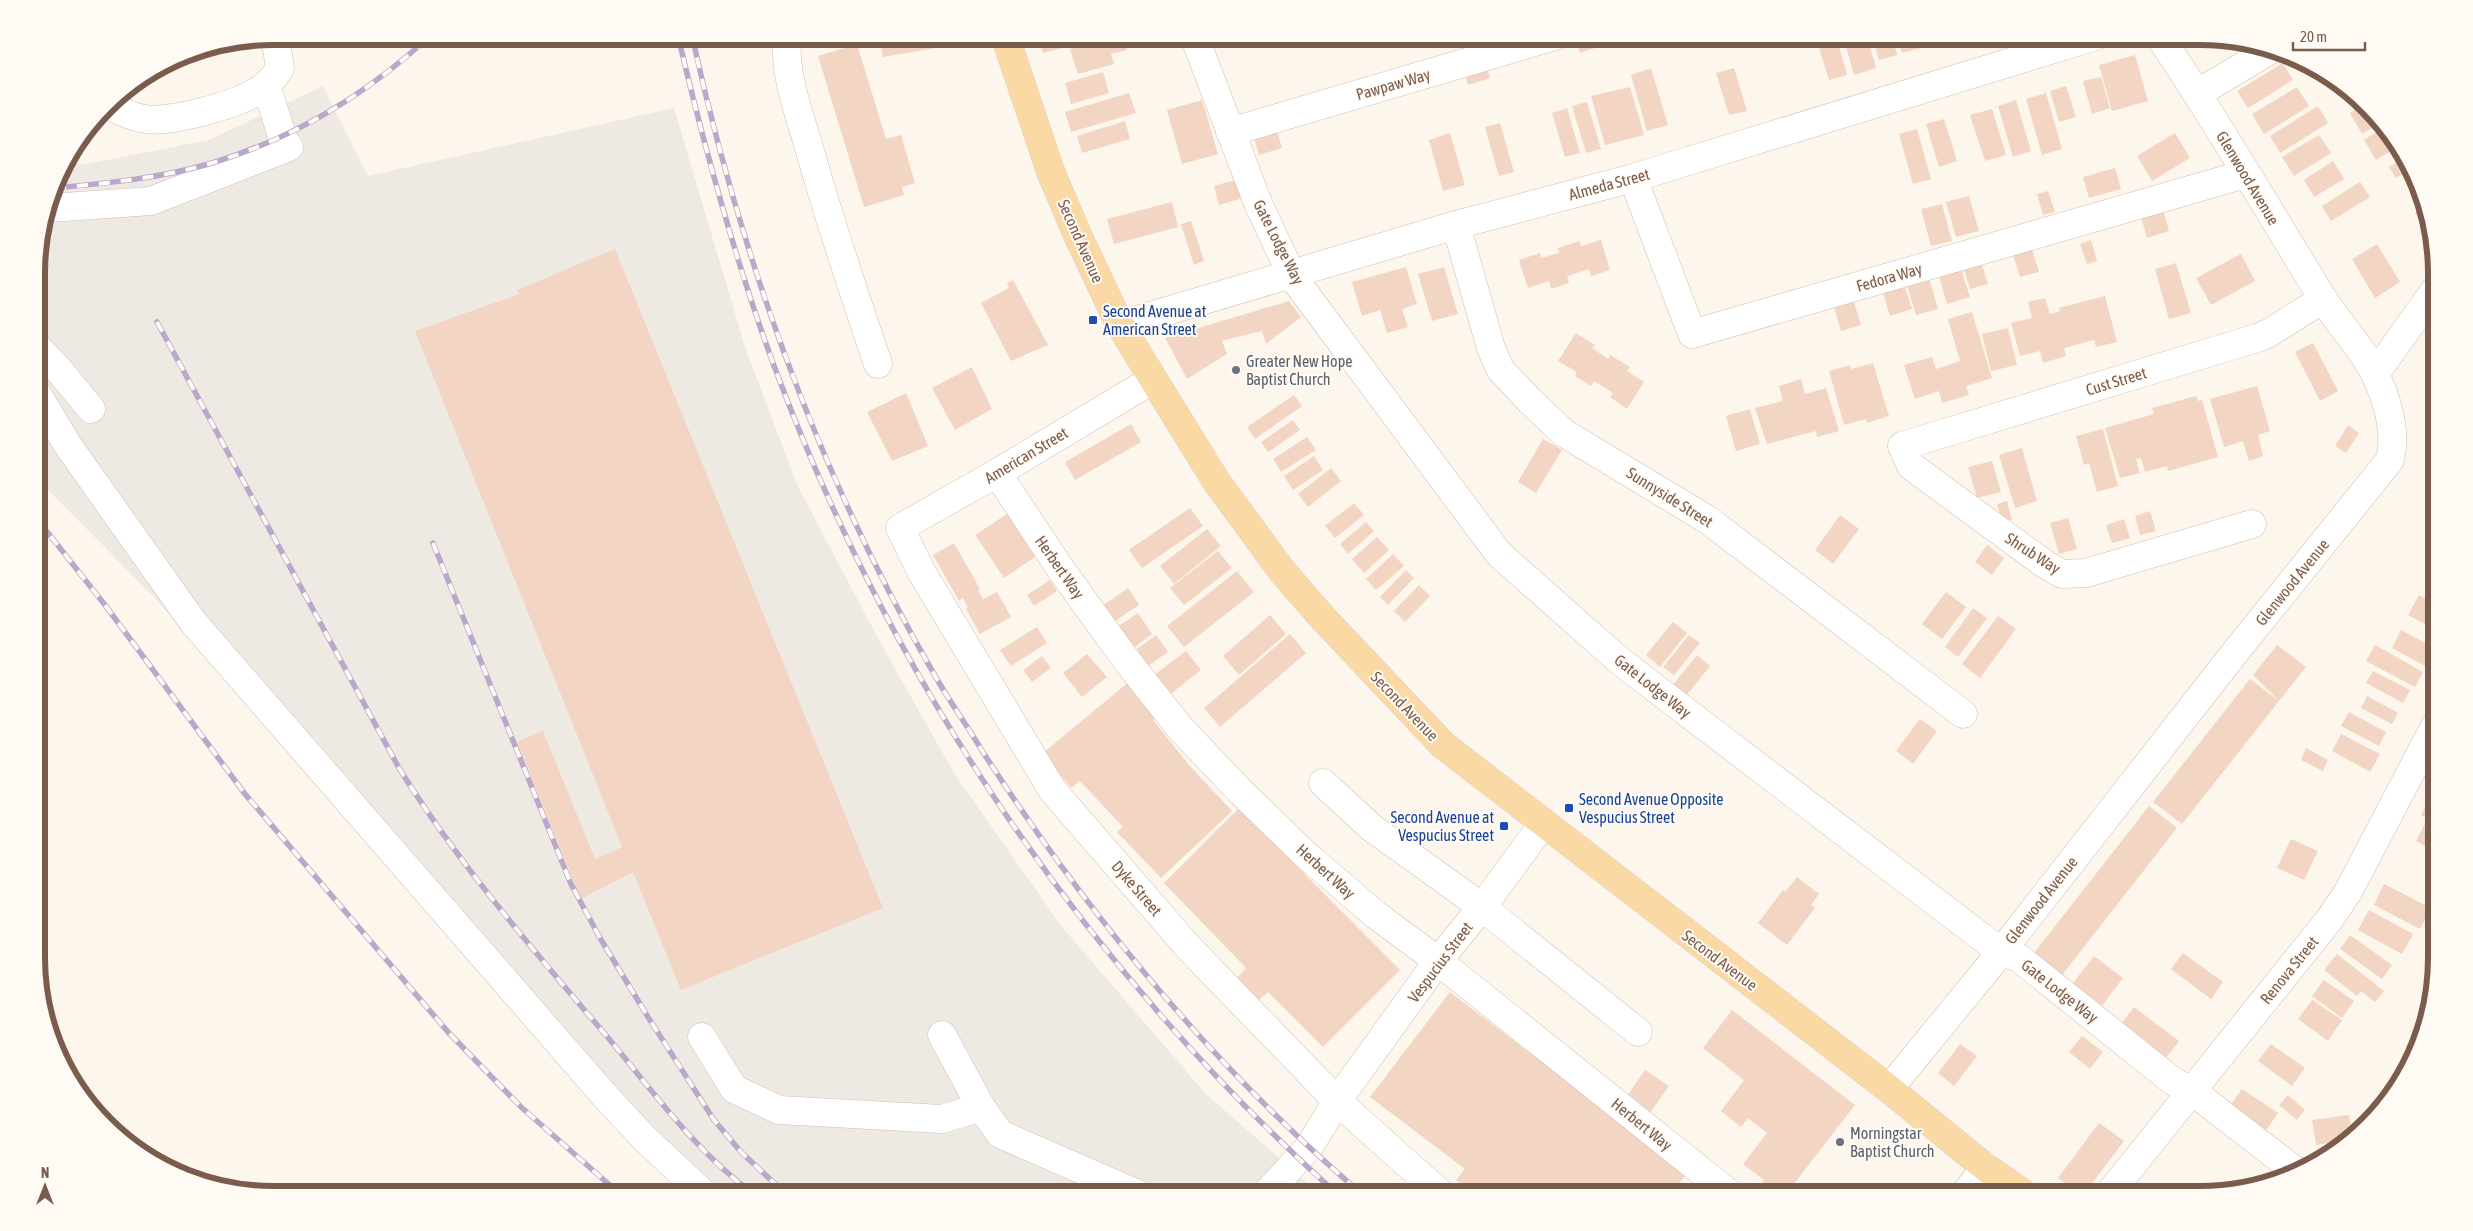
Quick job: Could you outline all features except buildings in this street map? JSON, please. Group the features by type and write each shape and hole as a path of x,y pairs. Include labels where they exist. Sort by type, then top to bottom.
{"main road":[{"name":"Second Avenue","path":"1008,45 1050,170 1077,234 1120,325 1152,380 1237,511 1282,570 1321,616 1442,744 2013,1186"}],"street":[{"path":"55,208 151,201 289,147 284,139 273,76 275,45"},
{"path":"786,45 789,80 831,225 878,364"},
{"name":"Gate Lodge Way","path":"1197,45 1258,203 1292,276 1499,554 1621,662 2001,952 2019,958 2174,1082 2192,1091 2291,1167"},
{"name":"Pawpaw Way","path":"1230,132 1525,45"},
{"name":"Almeda Street","path":"1120,325 1292,276 1456,225 1633,178 2067,45"},
{"name":"Glenwood Avenue","path":"1889,1089 2001,952 2222,669 2390,460 2394,445 2390,414 2375,374 2323,299 2245,174 2198,93 2166,45"},
{"path":"2198,93 2263,54"},
{"path":"116,109 125,114 147,119 177,116 238,101 273,76"},
{"name":"Fedora Way","path":"1633,178 1692,334 2245,174"},
{"name":"Sunnyside Street","path":"1456,225 1491,348 1500,369 1530,401 1564,433 1708,520 1963,714"},
{"name":"Cust Street","path":"1902,446 2257,338 2269,333 2323,299"},
{"path":"2375,374 2428,300"},
{"path":"45,356 91,409"},
{"name":"American Street","path":"900,528 997,473 1152,380"},
{"path":"45,407 67,444 194,622 606,1096 644,1138 695,1186"},
{"name":"Shrub Way","path":"1902,446 1911,466 2046,565 2062,574 2086,573 2252,524"},
{"name":"Herbert Way","path":"997,473 1062,571 1127,661 1181,729 1240,791 1306,855 1376,915 1438,961 1720,1186"},
{"name":"Dyke Street","path":"900,528 922,573 1053,791 1190,948 1337,1101 1432,1186"},
{"name":"Renova Street","path":"2115,1186 2329,920 2348,892 2428,739"},
{"path":"1323,783 1372,828 1482,907 1638,1032"},
{"name":"Vespucius Street","path":"1273,1186 1309,1147 1337,1101 1438,961 1482,907 1543,824"},
{"path":"942,1036 981,1107 1000,1134 1121,1186"},
{"path":"702,1038 734,1089 779,1110 942,1119 981,1107"},
{"path":"1971,1186 1985,1166"}],"shaded area":[{"path":"323,86 368,176 674,108 745,347 798,487 880,642 954,773 1062,927 1206,1094 1311,1186 684,1186 417,897 152,595 45,487 45,258 49,229 62,186 74,162 82,165 209,140"}],"railway":[{"path":"62,187 174,173 243,153 272,141 328,112 381,77 420,45"},
{"path":"680,45 721,201 745,283 773,363 821,481 875,596 937,706 1005,813 1079,915 1159,1013 1245,1106 1329,1186"},
{"path":"694,45 734,202 789,364 820,444 855,522 893,599 939,683 981,749 1064,870 1155,986 1255,1094 1307,1145 1353,1186"},
{"path":"157,322 399,768 422,804 499,908 660,1102 695,1142 744,1186"},
{"path":"45,529 105,605 245,794 448,1032 521,1107 611,1186"},
{"path":"433,543 571,884 600,938 714,1120 741,1152 777,1186"}],"place":[{"name":"Second Avenue at American Street","path":"1093,320"},
{"name":"Greater New Hope Baptist Church","path":"1236,370"},
{"name":"Second Avenue Opposite Vespucius Street","path":"1569,808"},
{"name":"Second Avenue at Vespucius Street","path":"1504,826"},
{"name":"Morningstar Baptist Church","path":"1840,1142"}]}
